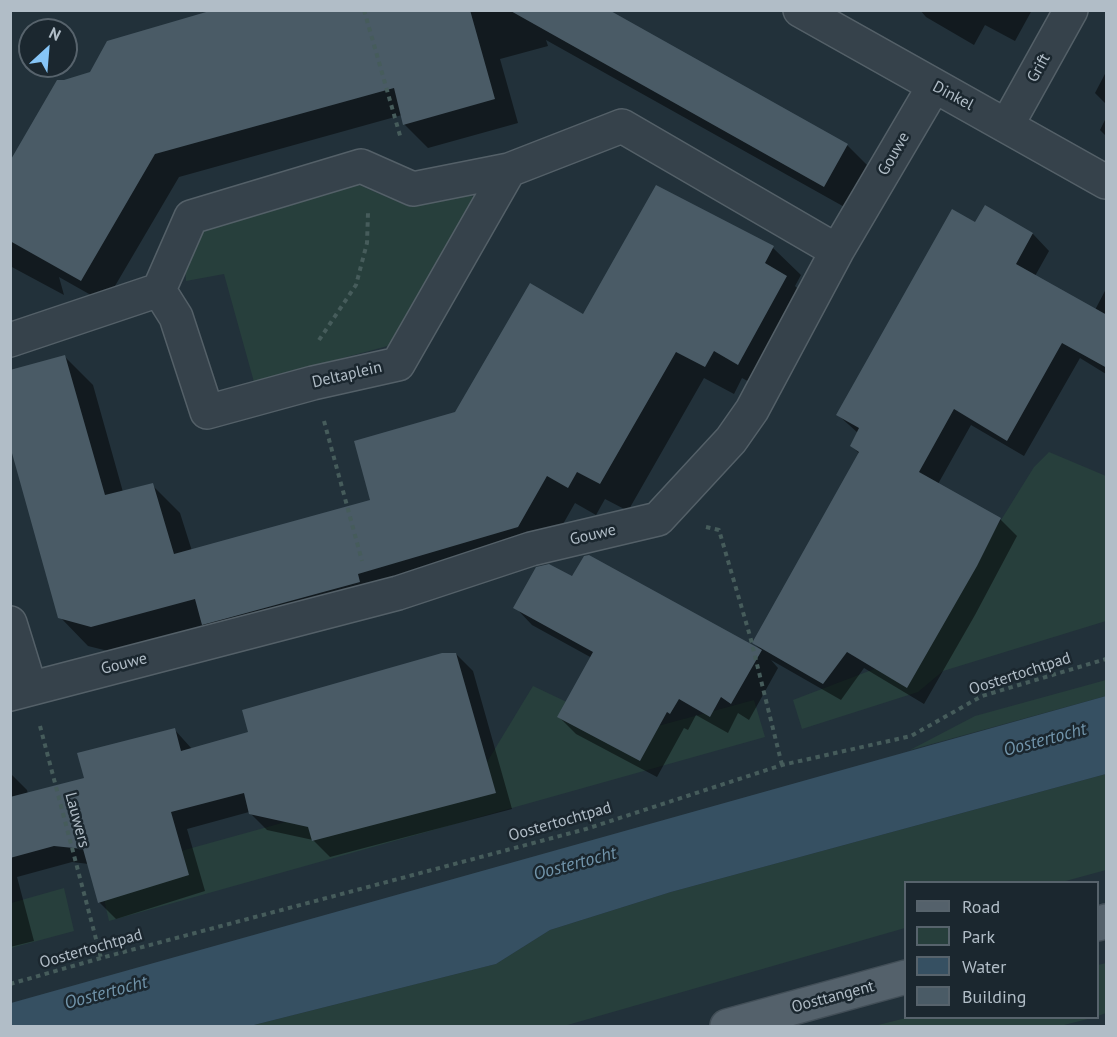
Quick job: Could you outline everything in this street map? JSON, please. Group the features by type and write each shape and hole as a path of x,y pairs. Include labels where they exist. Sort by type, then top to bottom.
{"main road":[{"name":"Oosttangent","path":"727,1026 904,978"}],"street":[{"name":"Dinkel","path":"800,10 1107,182"},
{"name":"Grift","path":"1007,125 1071,10"},
{"name":"Gouwe","path":"20,691 373,599 521,552 658,519 731,440 752,410 837,251 934,86"},
{"path":"10,340 159,290 191,217 361,166 413,189 509,170 622,126 837,251"},
{"name":"Deltaplein","path":"159,290 176,317 207,412 313,383 398,364 509,170"},
{"path":"10,623 20,691"}],"path":[{"path":"364,10 402,143 369,203 367,243 356,285 309,357 313,383 373,599"},
{"path":"658,519 719,530 750,636 782,765"},
{"name":"Oostertochtpad","path":"10,984 586,829 782,765 911,736 982,696 1107,659"},
{"name":"Lauwers","path":"20,691 101,958"}],"green space":[{"path":"345,179 410,207 467,192 479,202 395,344 254,382 224,274 186,281 185,265 206,223"},
{"path":"1049,452 1106,476 1106,621 943,671 918,692 802,729 793,700 919,652 1034,467"},
{"path":"1106,680 1106,696 910,750 975,716"},
{"path":"533,686 632,733 754,700 765,737 109,921 98,874 484,767"},
{"path":"1106,774 1106,870 1066,881 904,881 904,928 564,1026 250,1026 496,964 550,930 671,892"},
{"path":"64,888 74,931 11,948 11,903"},
{"path":"1106,963 1106,1013 1099,1016 1099,965"},
{"path":"904,1018 1088,1019 1060,1026 874,1026"}],"water":[{"name":"Oostertocht","path":"1106,696 1106,774 671,892 550,930 496,964 250,1026 11,1026 11,1003"}],"building":[{"path":"213,10 470,10 495,99 403,125 394,88 155,154 81,281 10,241 10,161 57,80 78,78 78,76 90,72 107,41"},
{"path":"509,10 609,10 848,144 824,187"},
{"path":"656,185 774,246 765,263 787,276 738,365 714,351 705,367 676,352 600,484 577,472 568,488 547,476 518,527 358,574 360,582 202,625 195,599 91,627 58,618 10,446 10,370 65,355 105,495 153,483 174,554 370,500 354,441 455,412 530,283 583,314"},
{"path":"985,205 1033,233 1016,264 1107,315 1107,368 1062,343 1007,441 954,409 919,472 1001,518 977,566 907,688 847,652 823,684 752,643 859,452 850,446 859,428 836,415 952,209 975,222"},
{"path":"589,555 762,650 731,704 721,697 710,717 679,699 670,714 667,712 640,761 557,717 593,652 513,608 536,567 549,564 572,576 584,556"},
{"path":"442,653 456,653 496,793 312,841 308,827 249,814 244,793 171,812 189,875 98,903 83,849 54,846 10,858 10,797 84,778 77,753 175,728 181,751 248,732 242,710"}]}
